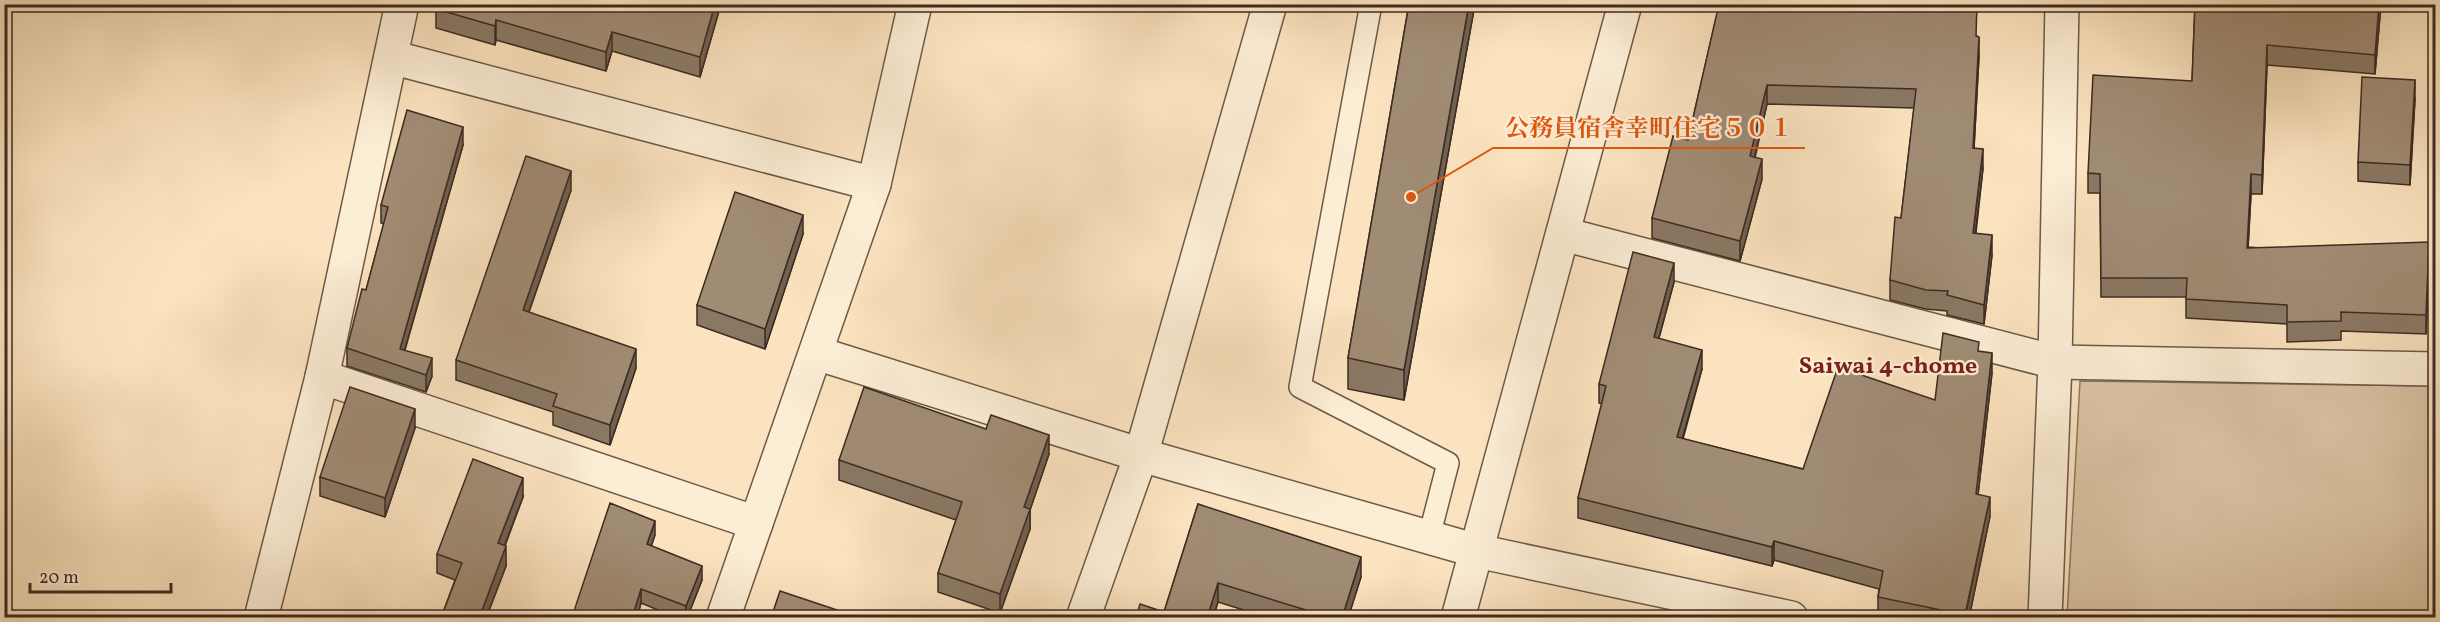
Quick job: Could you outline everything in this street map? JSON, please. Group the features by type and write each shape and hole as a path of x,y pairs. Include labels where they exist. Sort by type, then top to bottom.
{"street":[{"path":"261,618 322,377 402,4"},
{"path":"723,618 874,184 915,4"},
{"path":"1083,618 1141,455 1270,4"},
{"path":"1458,618 1625,4"},
{"path":"2045,618 2055,362 2062,4"},
{"path":"391,57 874,184"},
{"path":"1563,234 2055,362 2436,369"},
{"path":"816,353 1141,455 1477,551 1791,618"},
{"path":"322,377 756,523"}],"lane":[{"path":"1371,4 1300,387 1448,463 1430,537"}],"shaded area":[{"path":"2080,381 2435,386 2435,617 2067,617"}],"building":[{"path":"437,4 715,4 700,57 612,32 606,52 496,20 495,26 436,9"},
{"path":"1409,4 1469,4 1404,370 1348,358"},
{"path":"1719,4 1977,4 1976,36 1979,37 1973,148 1983,149 1973,233 1992,235 1984,305 1947,295 1948,291 1926,290 1890,280 1895,217 1901,218 1916,89 1767,85 1750,156 1762,159 1740,241 1652,218 1673,136 1688,140"},
{"path":"2195,4 2379,4 2375,55 2267,45 2262,175 2251,174 2247,248 2429,242 2426,315 2341,312 2341,321 2287,322 2287,305 2186,299 2187,278 2101,278 2100,174 2088,173 2093,75 2192,81"},
{"path":"2362,77 2415,80 2410,165 2358,162"},
{"path":"407,110 463,127 400,349 432,358 426,375 347,348 362,289 366,290 388,207 381,205"},
{"path":"526,156 571,171 523,310 636,349 610,425 553,406 557,394 456,360"},
{"path":"735,192 803,215 765,329 697,305"},
{"path":"1633,252 1674,263 1654,337 1702,350 1677,437 1803,469 1838,367 1935,400 1943,333 1979,342 1978,351 1992,353 1976,494 1990,497 1965,615 1878,597 1883,571 1774,541 1772,547 1578,498 1606,386 1599,384"},
{"path":"350,387 415,409 385,498 320,477"},
{"path":"864,387 986,429 991,415 1049,435 1024,507 1030,509 1000,594 938,573 962,502 839,460"},
{"path":"473,459 523,478 498,543 506,546 481,613 492,618 441,618 462,563 437,554"},
{"path":"610,503 655,521 647,544 702,566 686,606 641,589 632,618 582,618 573,614"},
{"path":"1198,504 1361,557 1342,618 1332,618 1218,583 1207,618 1136,618 1140,604 1164,612"},
{"path":"780,591 843,612 841,618 771,618"}],"place":[{"name":"公務員宿舎幸町住宅５０１","path":"1411,197"}],"district":[{"name":"Saiwai 4-chome","path":"1888,367"}]}
